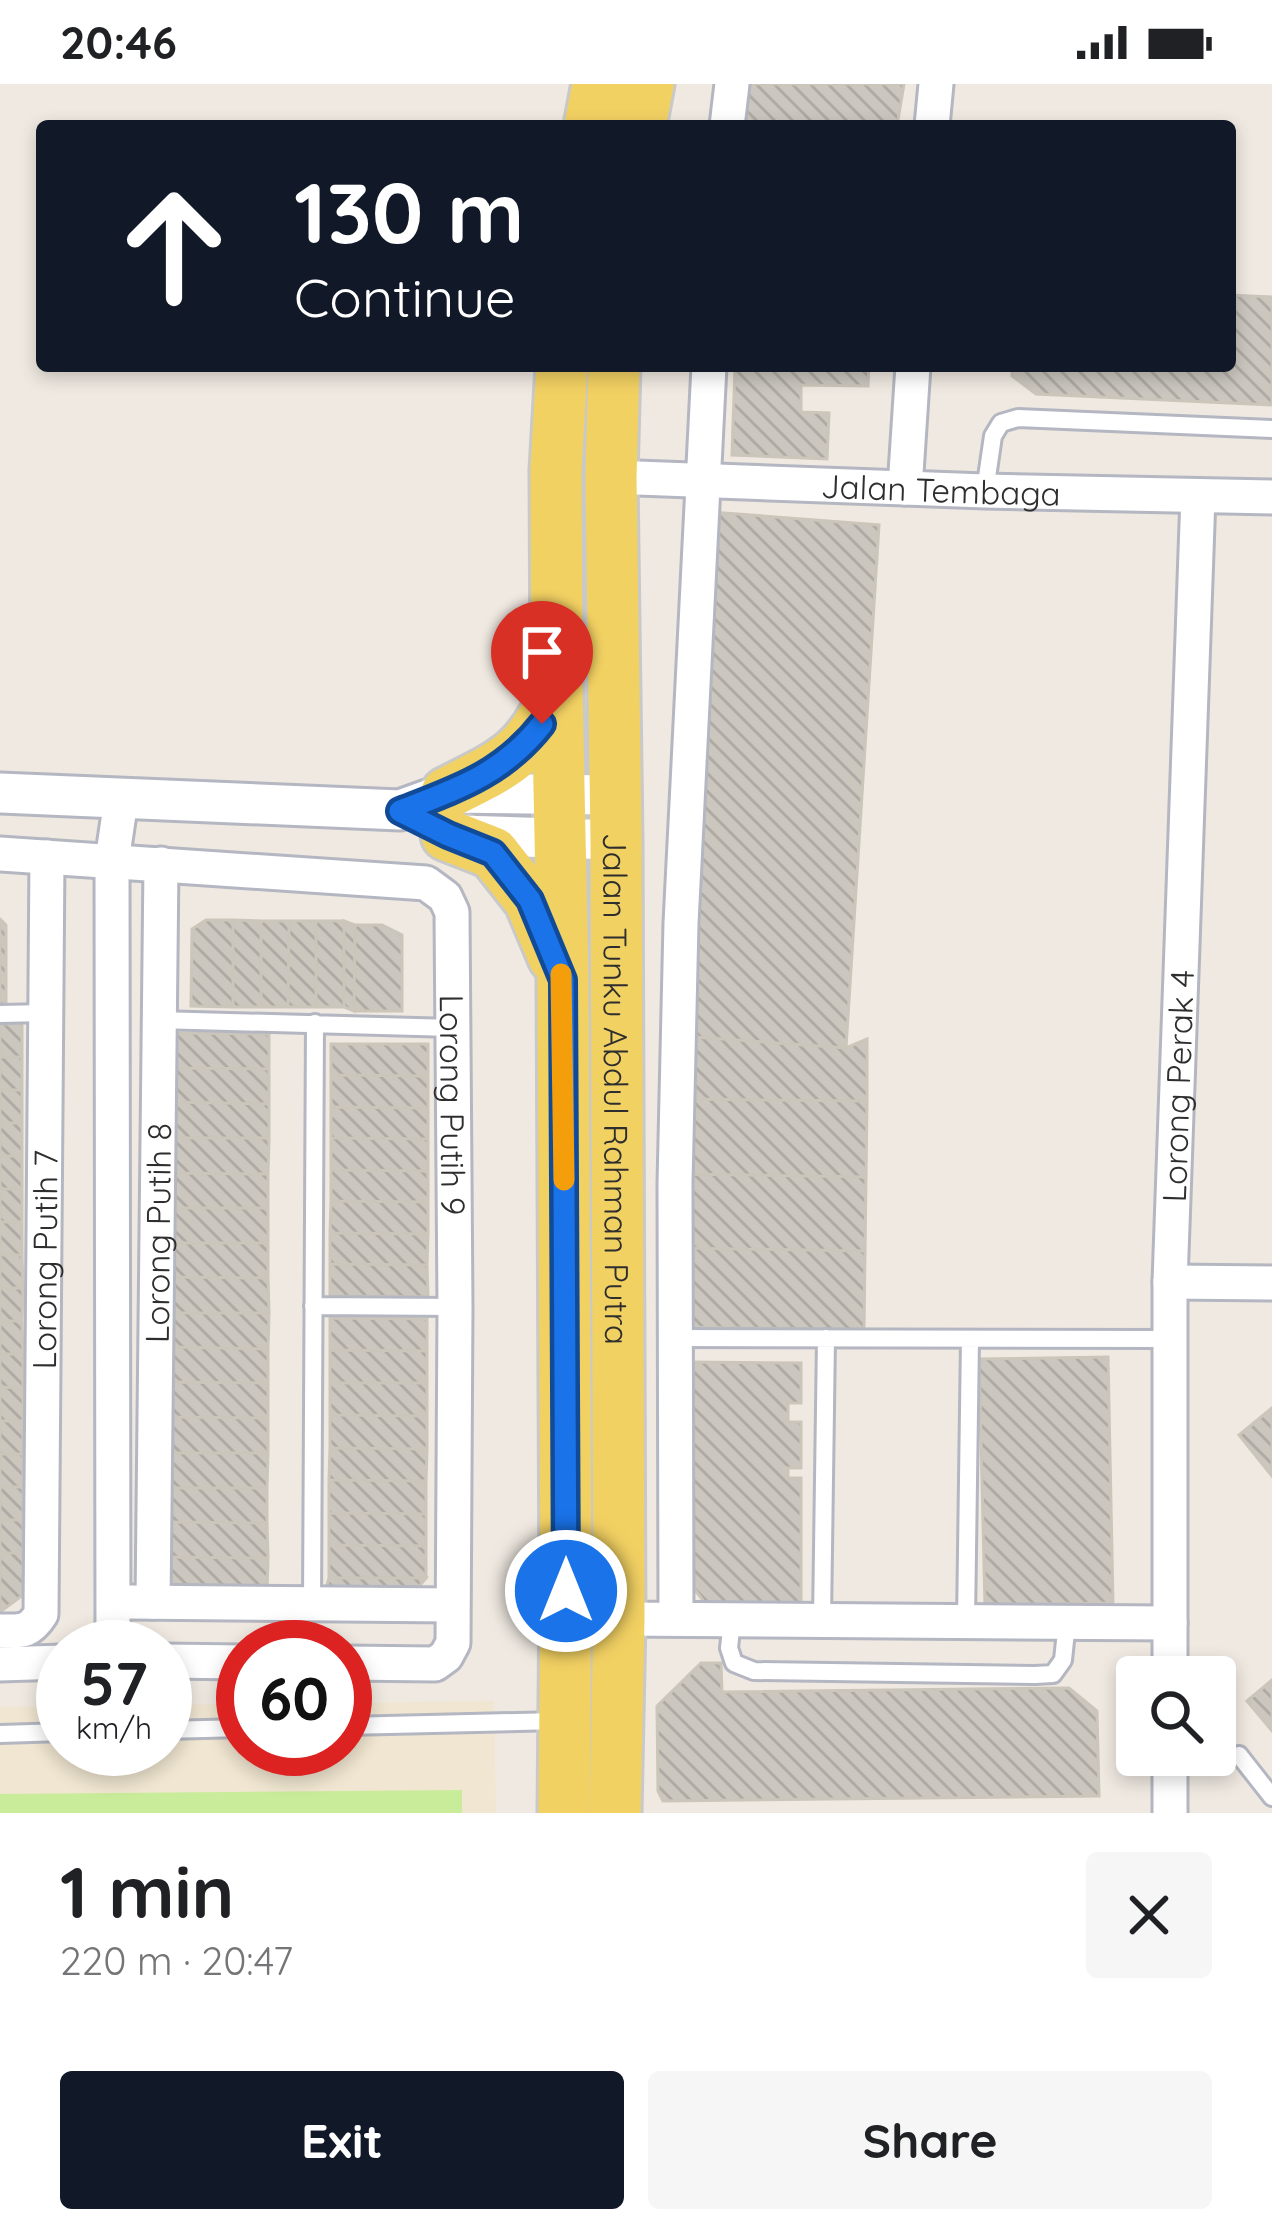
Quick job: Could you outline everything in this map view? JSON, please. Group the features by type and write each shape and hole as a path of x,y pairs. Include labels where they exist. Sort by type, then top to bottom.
{"main road":[{"path":"591,120 598,84"},
{"path":"641,120 648,84"},
{"name":"Jalan Tunku Abdul Rahman Putra","path":"562,372 556,470 563,980 564,1813"},
{"name":"Jalan Tunku Abdul Rahman Putra","path":"614,372 610,477 619,1619 615,1813"},
{"path":"557,690 542,724 521,750 431,813 493,853 518,884 530,900 563,980"},
{"path":"561,818 592,814 615,818"}],"street":[{"path":"728,120 732,84"},
{"path":"933,120 936,84"},
{"path":"676,1619 675,1184 681,923 709,372"},
{"path":"905,488 913,372"},
{"name":"Jalan Tembaga","path":"610,477 1272,497"},
{"name":"Lorong Perak 4","path":"1170,1656 1168,1340 1198,496"},
{"path":"0,793 561,818"},
{"path":"114,1620 112,861 121,800"},
{"name":"Lorong Putih 9","path":"0,854 426,883 445,897 452,912 453,1643 435,1664 372,1663"},
{"name":"Lorong Putih 7","path":"0,1631 20,1631 34,1625 41,1614 47,857"},
{"name":"Lorong Putih 8","path":"153,1602 161,864"},
{"path":"617,1182 675,1184"},
{"path":"1170,1282 1272,1282"},
{"path":"115,1602 452,1605"},
{"path":"619,1619 1170,1624"},
{"path":"0,1664 36,1663"},
{"path":"1169,1813 1170,1776"}],"lane":[{"path":"985,491 992,436 1001,423 1018,418 1272,429"},
{"path":"0,1014 46,1013"},
{"path":"158,1020 453,1028"},
{"path":"312,1605 315,1023"},
{"path":"314,1306 455,1307"},
{"path":"675,1338 1168,1340"},
{"path":"822,1620 826,1338"},
{"path":"966,1622 970,1339"},
{"path":"732,1619 729,1648 734,1664 754,1671 1035,1675 1053,1674 1063,1660 1067,1622"},
{"path":"372,1725 565,1721"},
{"path":"0,1734 36,1733"},
{"path":"1239,1755 1272,1797"}],"shaded area":[{"path":"494,1701 496,1813 0,1813 0,1707 36,1706 36,1776 192,1776 192,1705 216,1704 216,1776 372,1776 372,1703"}],"green space":[{"path":"462,1790 462,1813 0,1813 0,1794"}],"building":[{"path":"740,84 904,84 898,120 732,120"},
{"path":"1236,295 1272,297 1272,405 1036,394 1012,372 1236,372"},
{"path":"735,372 869,372 868,386 801,385 801,412 829,413 827,459 732,455"},
{"path":"711,512 879,525 846,1048 681,1036"},
{"path":"0,919 6,925 6,1008 0,1008"},
{"path":"206,920 233,920 233,1007 191,1006 192,929"},
{"path":"233,920 261,921 261,1007 233,1007"},
{"path":"261,921 289,921 288,1007 261,1007"},
{"path":"289,921 316,921 316,1007 288,1007"},
{"path":"316,921 344,921 344,1007 316,1007"},
{"path":"344,921 355,925 354,1011 344,1007"},
{"path":"355,925 382,925 402,935 402,1011 354,1011"},
{"path":"0,1024 22,1024 22,1057 0,1057"},
{"path":"171,1033 269,1034 269,1069 171,1068"},
{"path":"681,1036 846,1048 867,1039 867,1101 680,1099"},
{"path":"331,1044 428,1044 428,1076 331,1075"},
{"path":"0,1057 22,1057 22,1090 0,1090"},
{"path":"171,1068 269,1069 269,1104 171,1102"},
{"path":"331,1075 428,1076 428,1108 331,1107"},
{"path":"0,1090 22,1090 22,1123 0,1123"},
{"path":"680,1099 867,1101 866,1177 679,1174"},
{"path":"171,1102 269,1104 269,1138 171,1138"},
{"path":"331,1107 428,1108 428,1139 331,1138"},
{"path":"0,1123 22,1123 22,1156 0,1156"},
{"path":"171,1138 269,1138 268,1174 171,1173"},
{"path":"331,1138 428,1139 428,1171 331,1170"},
{"path":"0,1156 22,1156 22,1189 0,1189"},
{"path":"331,1170 428,1171 428,1202 331,1201"},
{"path":"171,1173 268,1174 268,1208 171,1208"},
{"path":"679,1174 866,1177 865,1251 678,1248"},
{"path":"0,1189 22,1189 22,1222 0,1222"},
{"path":"331,1201 428,1202 428,1234 330,1233"},
{"path":"171,1208 268,1208 268,1243 171,1243"},
{"path":"0,1222 22,1222 22,1255 0,1255"},
{"path":"330,1233 428,1234 427,1265 330,1264"},
{"path":"171,1243 268,1243 268,1278 171,1277"},
{"path":"678,1248 865,1251 864,1330 677,1327"},
{"path":"0,1255 22,1255 23,1288 0,1288"},
{"path":"330,1264 427,1265 428,1297 330,1296"},
{"path":"171,1277 268,1278 269,1313 170,1313"},
{"path":"0,1288 23,1288 22,1321 0,1321"},
{"path":"170,1313 269,1313 268,1349 170,1347"},
{"path":"330,1318 427,1319 427,1351 330,1350"},
{"path":"0,1321 22,1321 23,1354 0,1354"},
{"path":"170,1347 268,1349 268,1383 170,1382"},
{"path":"330,1350 427,1351 427,1383 330,1383"},
{"path":"0,1354 23,1354 23,1388 0,1387"},
{"path":"1108,1357 1113,1603 985,1605 979,1359"},
{"path":"687,1362 801,1363 801,1403 788,1403 788,1422 801,1422 801,1468 788,1468 788,1478 801,1478 801,1607 707,1606 687,1579"},
{"path":"170,1382 268,1383 268,1418 170,1417"},
{"path":"330,1383 427,1383 427,1416 330,1415"},
{"path":"0,1387 23,1388 23,1421 0,1421"},
{"path":"1272,1408 1272,1476 1239,1435"},
{"path":"330,1415 427,1416 427,1449 330,1448"},
{"path":"170,1417 268,1418 268,1453 170,1453"},
{"path":"0,1421 23,1421 23,1454 0,1454"},
{"path":"330,1448 427,1449 426,1481 329,1480"},
{"path":"170,1453 268,1453 267,1488 170,1488"},
{"path":"0,1454 23,1454 23,1487 0,1487"},
{"path":"329,1480 426,1481 426,1514 329,1513"},
{"path":"0,1487 23,1487 23,1520 0,1520"},
{"path":"170,1488 267,1488 267,1523 170,1522"},
{"path":"329,1513 426,1514 426,1546 329,1545"},
{"path":"0,1520 23,1520 23,1553 0,1553"},
{"path":"170,1522 267,1523 268,1558 170,1557"},
{"path":"329,1545 426,1546 426,1578 329,1578"},
{"path":"0,1553 23,1553 23,1595 0,1612"},
{"path":"170,1557 268,1558 267,1593 169,1592"},
{"path":"329,1578 426,1578 412,1595 325,1593"},
{"path":"701,1663 721,1663 722,1692 1069,1688 1097,1711 1099,1796 663,1801 658,1791 657,1706"},
{"path":"1272,1680 1272,1731 1247,1701"}],"slow traffic":[{"path":"561,974 564,1180"}],"route":[{"path":"542,724 521,750 487,773 400,811 493,853 530,900 563,980 566,1591"}]}
